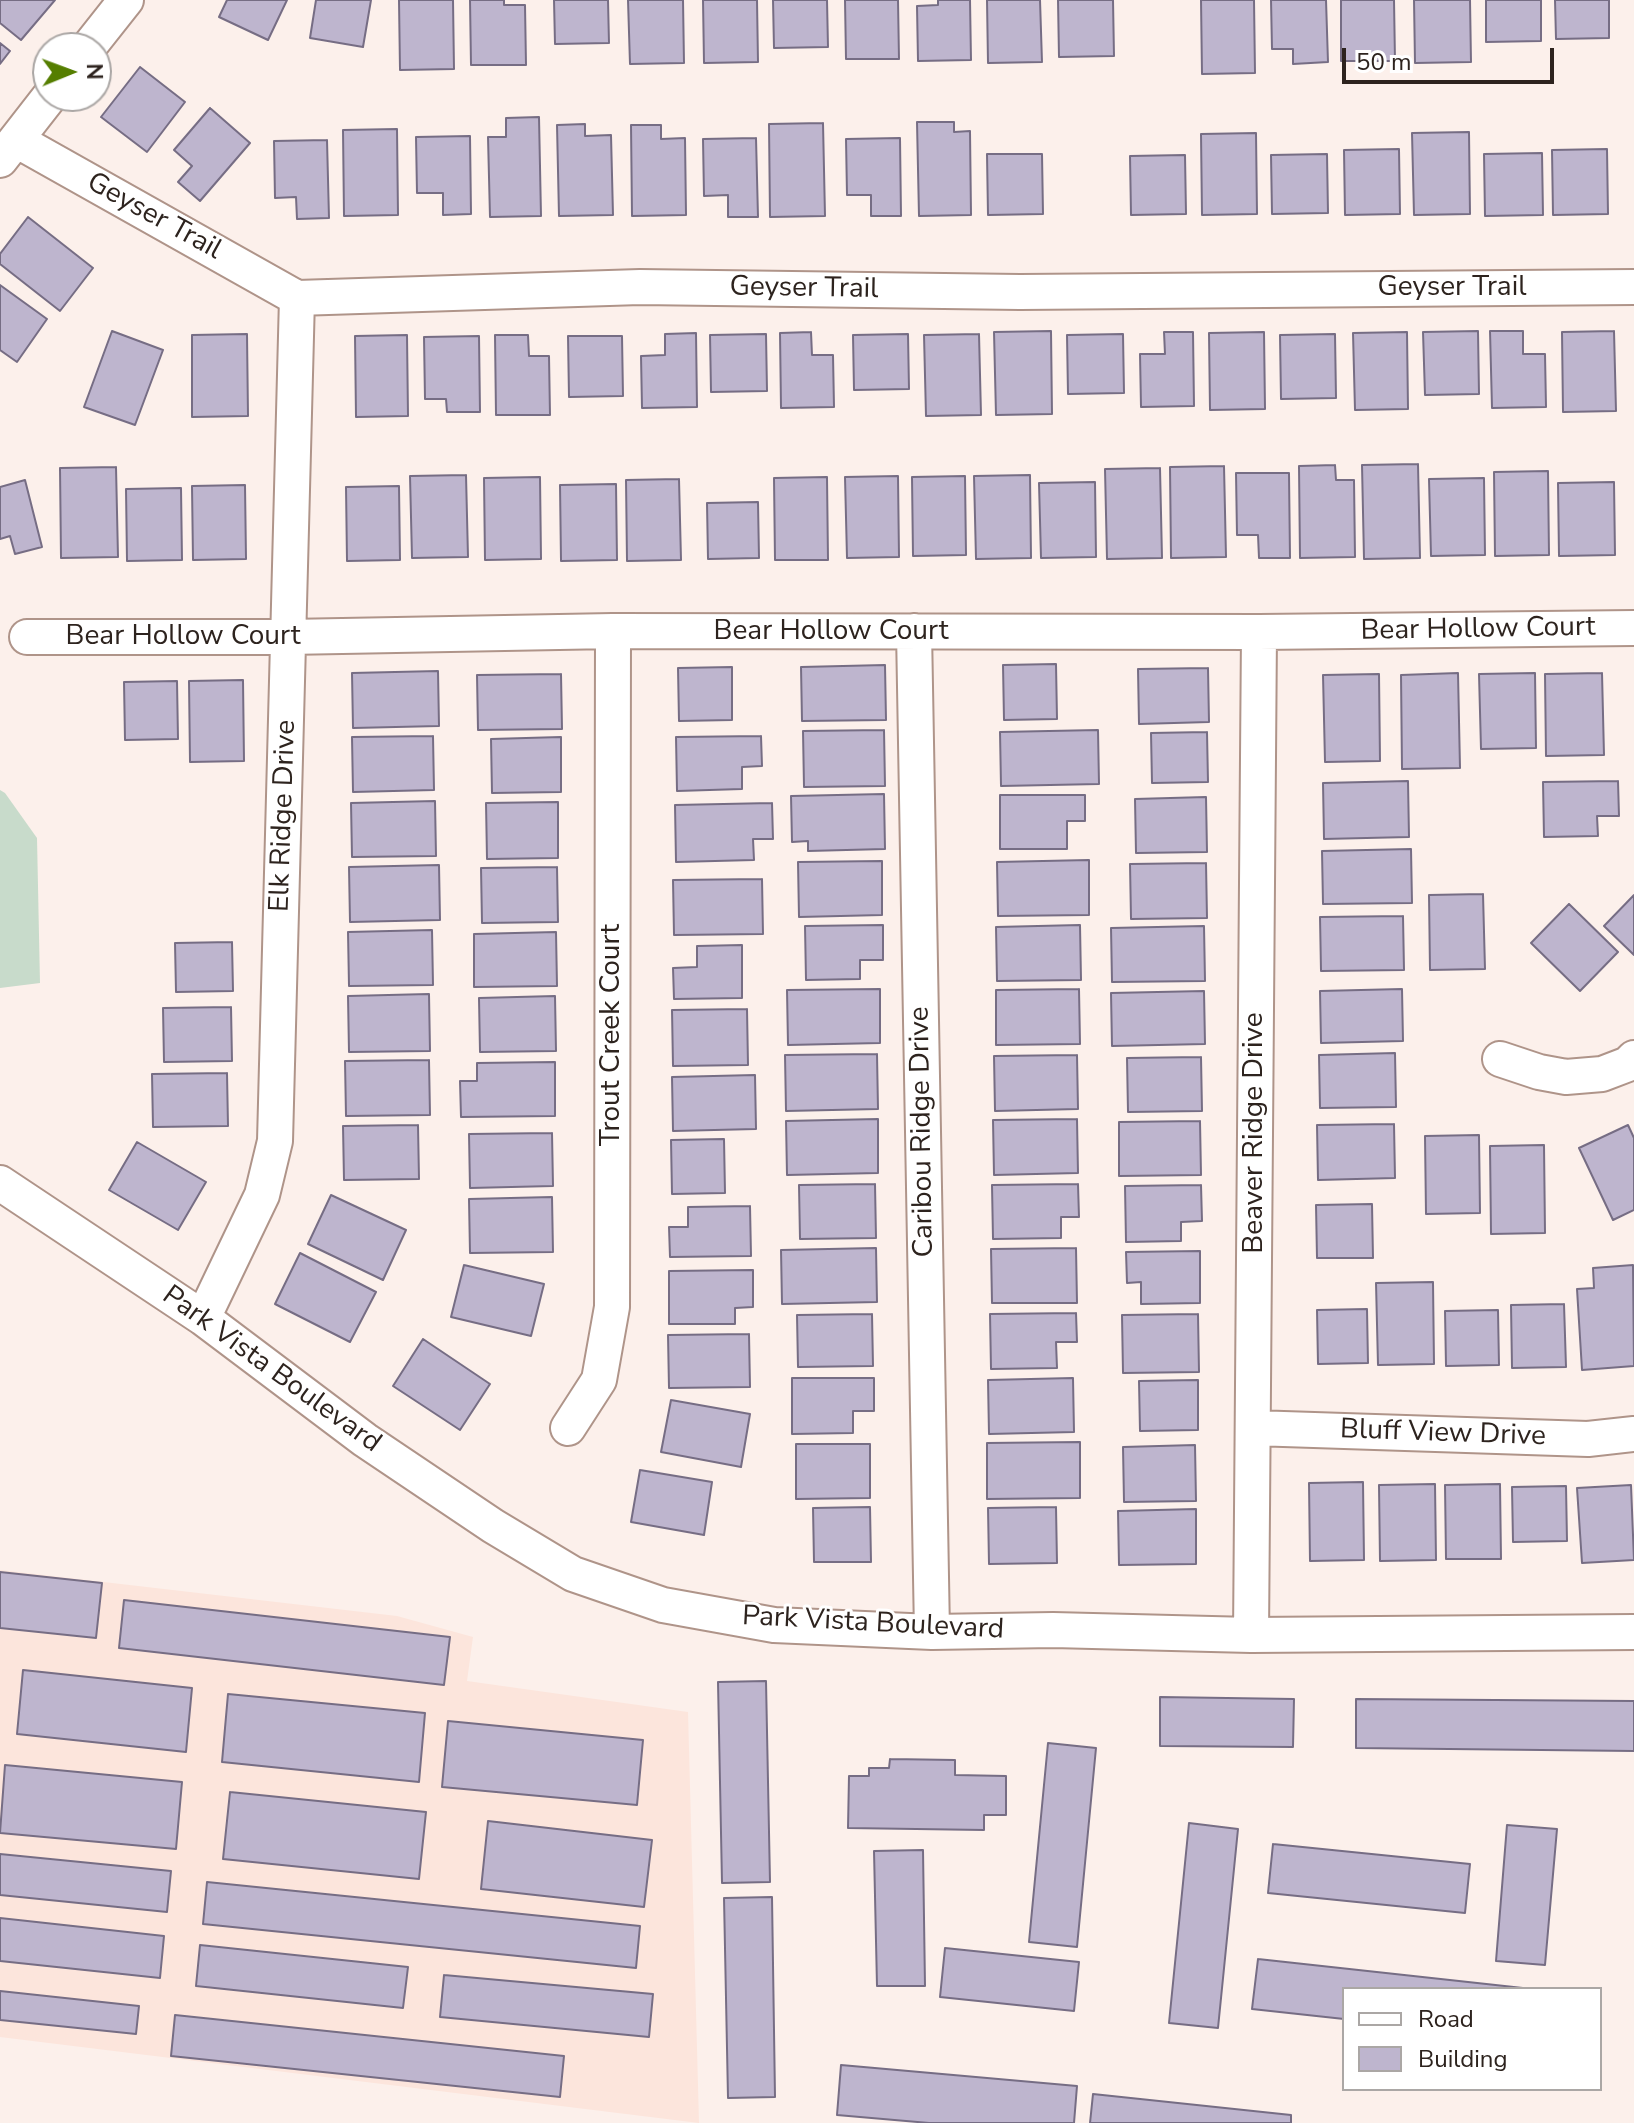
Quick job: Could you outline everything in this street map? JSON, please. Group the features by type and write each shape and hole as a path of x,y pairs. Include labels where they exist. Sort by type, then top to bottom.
{"street":[{"path":"101,32 126,0"},
{"path":"8,150 38,112"},
{"name":"Geyser Trail","path":"8,150 297,298 640,287 1020,292 1634,287"},
{"name":"Elk Ridge Drive","path":"203,1318 262,1195 275,1141 297,298"},
{"name":"Bear Hollow Court","path":"27,637 288,637 613,631 1259,632 1634,628"},
{"name":"Trout Creek Court","path":"568,1428 599,1380 612,1307 613,631"},
{"name":"Caribou Ridge Drive","path":"914,631 932,1632"},
{"name":"Beaver Ridge Drive","path":"1251,1635 1259,632"},
{"path":"1500,1059 1566,1077 1602,1074 1628,1064 1634,1058"},
{"name":"Park Vista Boulevard","path":"0,1183 203,1318 365,1440 493,1526 573,1574 663,1605 774,1625 932,1632 1053,1630 1251,1635 1634,1632"},
{"name":"Bluff View Drive","path":"1253,1428 1588,1439 1634,1434"}],"shaded area":[{"path":"0,1570 397,1616 473,1637 467,1681 688,1712 699,2123 0,2037"}],"green space":[{"path":"0,790 37,838 40,983 0,988"}],"building":[{"path":"0,0 55,0 21,40 0,23"},
{"path":"227,0 287,0 268,40 219,17"},
{"path":"316,0 371,0 363,47 310,38"},
{"path":"399,0 453,0 454,69 400,70"},
{"path":"470,0 504,0 504,5 525,5 526,65 471,65"},
{"path":"554,0 608,0 609,43 555,44"},
{"path":"628,0 683,0 684,63 630,64"},
{"path":"703,0 757,0 758,62 704,63"},
{"path":"773,0 827,0 828,47 774,48"},
{"path":"845,0 898,0 899,59 846,59"},
{"path":"938,0 970,0 971,60 918,61 917,6 938,5"},
{"path":"987,0 1040,0 1042,62 988,63"},
{"path":"1058,0 1113,0 1114,56 1059,57"},
{"path":"1201,0 1254,0 1255,73 1202,74"},
{"path":"1271,0 1326,0 1328,62 1293,64 1293,49 1272,49"},
{"path":"1341,0 1394,0 1395,61 1341,61"},
{"path":"1414,0 1470,0 1471,62 1415,63"},
{"path":"1486,0 1541,0 1541,41 1486,42"},
{"path":"1555,0 1609,0 1609,38 1556,39"},
{"path":"0,43 10,51 0,64"},
{"path":"140,67 185,102 147,152 101,117 105,112 112,112 112,103"},
{"path":"210,108 250,143 200,201 178,182 192,166 174,150"},
{"path":"539,117 541,216 490,217 488,137 506,137 506,118"},
{"path":"917,122 954,122 954,132 970,131 971,215 919,216"},
{"path":"823,123 825,216 770,217 769,124"},
{"path":"585,124 585,136 611,135 613,215 559,216 557,125"},
{"path":"631,125 661,125 661,139 685,138 686,215 632,216"},
{"path":"397,129 398,215 344,216 343,130"},
{"path":"1469,132 1470,214 1414,215 1412,133"},
{"path":"1256,133 1257,214 1202,215 1201,134"},
{"path":"470,136 471,214 443,215 443,193 417,193 416,137"},
{"path":"756,138 758,217 728,217 728,195 704,196 703,139"},
{"path":"900,138 901,216 871,216 871,195 847,195 846,139"},
{"path":"327,140 329,218 297,219 296,197 275,198 274,141"},
{"path":"1399,149 1400,214 1345,215 1344,150"},
{"path":"1607,149 1608,214 1553,215 1552,150"},
{"path":"1542,153 1543,215 1485,216 1484,154"},
{"path":"987,154 1042,154 1043,214 988,215"},
{"path":"1327,154 1328,213 1272,214 1271,155"},
{"path":"1185,155 1186,214 1131,215 1130,156"},
{"path":"28,217 93,268 60,311 0,264 0,254"},
{"path":"0,285 47,319 17,362 0,350"},
{"path":"112,331 163,350 135,425 84,407"},
{"path":"1051,331 1052,414 996,415 994,332"},
{"path":"1478,331 1479,394 1425,395 1423,332"},
{"path":"1490,331 1523,331 1523,354 1545,354 1546,407 1492,408"},
{"path":"1614,331 1616,411 1563,412 1562,332"},
{"path":"811,332 812,355 833,355 834,407 781,408 780,333"},
{"path":"1164,332 1193,332 1194,406 1141,407 1140,354 1165,354"},
{"path":"1264,332 1265,409 1210,410 1209,333"},
{"path":"1407,332 1408,409 1355,410 1353,333"},
{"path":"696,333 697,407 642,408 641,356 665,355 665,334"},
{"path":"247,334 248,416 192,417 192,335"},
{"path":"766,334 767,391 711,392 710,335"},
{"path":"908,334 909,389 854,390 853,335"},
{"path":"979,334 981,415 926,416 924,335"},
{"path":"1123,334 1124,393 1068,394 1067,335"},
{"path":"1335,334 1336,398 1281,399 1280,335"},
{"path":"407,335 408,416 356,417 355,336"},
{"path":"495,335 528,335 529,356 549,356 550,415 496,415"},
{"path":"479,336 480,412 447,412 446,399 425,399 424,337"},
{"path":"568,336 622,336 623,396 569,397"},
{"path":"1418,464 1420,558 1364,559 1362,465"},
{"path":"1335,465 1336,480 1354,480 1355,557 1300,558 1299,466"},
{"path":"1224,466 1226,557 1171,558 1170,467"},
{"path":"116,467 118,557 61,558 60,468"},
{"path":"1160,468 1162,558 1107,559 1105,469"},
{"path":"1548,471 1549,555 1495,556 1494,472"},
{"path":"1236,473 1289,473 1290,558 1259,558 1258,535 1237,535"},
{"path":"466,475 468,557 412,558 410,476"},
{"path":"1030,475 1031,558 976,559 974,476"},
{"path":"898,476 899,557 847,558 845,477"},
{"path":"965,476 966,555 913,556 912,477"},
{"path":"540,477 541,559 485,560 484,478"},
{"path":"827,477 828,560 775,560 774,478"},
{"path":"1484,478 1485,555 1431,556 1429,479"},
{"path":"679,479 681,560 627,561 626,480"},
{"path":"25,480 42,547 15,554 10,536 0,539 0,487"},
{"path":"1095,482 1096,557 1041,558 1039,483"},
{"path":"1614,482 1615,555 1559,556 1558,483"},
{"path":"616,484 617,560 561,561 560,485"},
{"path":"245,485 246,559 193,560 192,486"},
{"path":"399,486 400,560 347,561 346,487"},
{"path":"181,488 182,560 127,561 126,489"},
{"path":"758,502 759,558 708,559 707,503"},
{"path":"1056,664 1057,719 1004,720 1003,665"},
{"path":"885,665 886,720 802,721 801,667"},
{"path":"732,667 732,720 679,721 678,668"},
{"path":"1208,668 1209,722 1139,724 1138,669"},
{"path":"438,671 439,726 353,728 352,673"},
{"path":"1458,673 1460,768 1402,769 1401,675"},
{"path":"1535,673 1536,748 1481,749 1479,674"},
{"path":"1602,673 1604,755 1546,756 1545,674"},
{"path":"561,674 562,729 478,730 477,675"},
{"path":"1379,674 1380,761 1325,762 1323,675"},
{"path":"243,680 244,761 190,762 189,681"},
{"path":"177,681 178,739 125,740 124,682"},
{"path":"884,730 885,786 804,787 803,731"},
{"path":"1098,730 1099,784 1001,786 1000,732"},
{"path":"1207,732 1208,782 1152,783 1151,733"},
{"path":"433,736 434,790 353,792 352,737"},
{"path":"761,736 762,766 742,767 742,789 677,791 676,737"},
{"path":"561,737 561,792 492,793 491,739"},
{"path":"1408,781 1409,837 1324,839 1323,783"},
{"path":"1618,781 1619,816 1597,816 1598,836 1544,837 1543,782"},
{"path":"884,794 885,849 808,851 808,841 792,842 791,796"},
{"path":"1000,795 1085,795 1085,821 1067,821 1067,849 1000,849"},
{"path":"1206,797 1207,852 1136,853 1135,799"},
{"path":"435,801 436,856 352,857 351,803"},
{"path":"558,802 558,858 487,859 486,803"},
{"path":"772,803 773,839 753,839 754,860 676,862 675,805"},
{"path":"1411,849 1412,903 1323,904 1322,851"},
{"path":"1089,860 1089,915 998,916 997,862"},
{"path":"882,861 882,915 799,917 798,862"},
{"path":"1206,863 1207,918 1131,919 1130,864"},
{"path":"439,865 440,920 350,922 349,867"},
{"path":"557,867 558,922 482,923 481,868"},
{"path":"762,879 763,934 674,935 673,880"},
{"path":"1483,894 1485,969 1430,970 1429,895"},
{"path":"1634,895 1634,955 1604,926"},
{"path":"1569,904 1618,952 1580,991 1531,943"},
{"path":"1403,916 1404,970 1321,971 1320,917"},
{"path":"883,925 883,960 860,960 860,979 806,980 805,926"},
{"path":"1080,925 1081,980 997,981 996,927"},
{"path":"1204,926 1205,981 1112,982 1111,928"},
{"path":"432,930 433,985 349,986 348,932"},
{"path":"556,932 557,986 474,987 474,934"},
{"path":"232,942 233,991 176,992 175,943"},
{"path":"742,945 742,998 674,999 673,968 697,967 697,946"},
{"path":"880,989 880,1043 788,1045 787,990"},
{"path":"1079,989 1080,1044 996,1045 996,990"},
{"path":"1402,989 1403,1041 1321,1043 1320,991"},
{"path":"1204,991 1205,1044 1112,1046 1111,993"},
{"path":"429,994 430,1051 349,1052 348,996"},
{"path":"555,996 556,1051 480,1052 479,998"},
{"path":"231,1007 232,1061 164,1062 163,1008"},
{"path":"747,1009 748,1065 673,1066 672,1010"},
{"path":"1395,1053 1396,1107 1320,1108 1319,1055"},
{"path":"877,1054 878,1109 786,1111 785,1055"},
{"path":"1077,1055 1078,1109 995,1111 994,1056"},
{"path":"1201,1057 1202,1111 1128,1112 1127,1058"},
{"path":"429,1060 430,1115 346,1116 345,1061"},
{"path":"555,1062 555,1116 461,1117 460,1081 477,1081 477,1063"},
{"path":"227,1073 228,1126 153,1127 152,1074"},
{"path":"755,1075 756,1129 673,1131 672,1077"},
{"path":"878,1119 878,1173 787,1175 786,1121"},
{"path":"1077,1119 1078,1173 994,1175 993,1120"},
{"path":"1200,1121 1201,1175 1119,1176 1119,1122"},
{"path":"1394,1124 1395,1178 1318,1180 1317,1125"},
{"path":"418,1125 419,1179 344,1180 343,1126"},
{"path":"1628,1125 1634,1138 1634,1210 1613,1220 1579,1148"},
{"path":"552,1133 553,1186 470,1188 469,1134"},
{"path":"1479,1135 1480,1213 1426,1214 1425,1136"},
{"path":"724,1139 725,1193 672,1194 671,1140"},
{"path":"137,1142 206,1182 178,1230 109,1190"},
{"path":"1544,1145 1545,1233 1491,1234 1490,1146"},
{"path":"875,1184 876,1238 800,1239 799,1185"},
{"path":"1078,1184 1079,1217 1061,1217 1061,1238 993,1239 992,1185"},
{"path":"1201,1185 1202,1221 1181,1222 1181,1241 1126,1242 1125,1186"},
{"path":"331,1195 406,1230 383,1280 308,1244"},
{"path":"552,1197 553,1252 470,1253 469,1199"},
{"path":"1372,1204 1373,1258 1317,1258 1316,1205"},
{"path":"750,1206 751,1256 670,1257 669,1227 688,1227 688,1207"},
{"path":"876,1248 877,1302 782,1304 781,1250"},
{"path":"1076,1248 1077,1303 992,1303 991,1249"},
{"path":"1200,1251 1200,1303 1141,1304 1141,1282 1127,1283 1126,1252"},
{"path":"300,1253 376,1292 350,1342 275,1304"},
{"path":"464,1265 544,1284 531,1336 451,1317"},
{"path":"1633,1265 1634,1366 1582,1370 1577,1289 1594,1288 1593,1268"},
{"path":"753,1270 753,1307 735,1308 735,1324 669,1324 669,1271"},
{"path":"1433,1282 1434,1364 1378,1365 1376,1283"},
{"path":"1564,1304 1566,1367 1512,1368 1511,1305"},
{"path":"1367,1309 1368,1363 1318,1364 1317,1310"},
{"path":"1498,1310 1499,1365 1446,1366 1445,1311"},
{"path":"1076,1313 1077,1342 1056,1342 1057,1368 991,1369 990,1314"},
{"path":"872,1314 873,1366 798,1367 797,1315"},
{"path":"1198,1314 1199,1372 1123,1373 1122,1315"},
{"path":"749,1334 750,1387 669,1388 668,1335"},
{"path":"423,1339 490,1384 460,1430 393,1386"},
{"path":"792,1378 874,1378 874,1411 853,1411 853,1433 792,1434"},
{"path":"1073,1378 1074,1432 989,1434 988,1380"},
{"path":"1198,1380 1198,1430 1140,1431 1139,1381"},
{"path":"671,1400 750,1414 741,1467 661,1452"},
{"path":"1080,1442 1080,1498 987,1499 987,1443"},
{"path":"796,1444 870,1444 870,1498 796,1499"},
{"path":"1195,1445 1196,1501 1124,1502 1123,1447"},
{"path":"640,1470 712,1482 704,1535 631,1522"},
{"path":"1363,1482 1364,1560 1310,1561 1309,1483"},
{"path":"1435,1484 1436,1560 1380,1561 1379,1485"},
{"path":"1500,1484 1501,1559 1446,1559 1445,1485"},
{"path":"1631,1485 1634,1560 1582,1563 1577,1488"},
{"path":"1566,1486 1567,1541 1513,1542 1512,1487"},
{"path":"870,1507 871,1562 814,1562 813,1508"},
{"path":"1056,1507 1057,1563 989,1564 988,1508"},
{"path":"1196,1509 1196,1564 1119,1565 1118,1511"},
{"path":"0,1572 102,1583 96,1638 0,1628"},
{"path":"124,1600 450,1637 444,1685 119,1648"},
{"path":"23,1670 192,1688 186,1752 17,1734"},
{"path":"766,1681 770,1882 722,1883 718,1682"},
{"path":"228,1694 425,1713 419,1782 222,1762"},
{"path":"1160,1697 1294,1699 1293,1747 1160,1746"},
{"path":"1356,1699 1634,1701 1634,1751 1356,1748"},
{"path":"448,1721 643,1740 637,1805 442,1787"},
{"path":"1048,1743 1096,1748 1077,1947 1029,1942"},
{"path":"890,1759 955,1760 955,1775 1006,1776 1006,1815 984,1815 984,1830 848,1828 849,1776 869,1776 869,1768 889,1768"},
{"path":"5,1765 182,1782 176,1849 0,1833"},
{"path":"230,1792 426,1812 419,1879 223,1859"},
{"path":"488,1821 652,1840 644,1907 481,1889"},
{"path":"1189,1823 1238,1829 1218,2028 1169,2023"},
{"path":"1507,1825 1557,1829 1545,1965 1496,1961"},
{"path":"1273,1844 1470,1864 1465,1913 1268,1893"},
{"path":"923,1850 925,1986 877,1986 874,1851"},
{"path":"0,1854 171,1871 167,1912 0,1895"},
{"path":"207,1882 640,1926 636,1968 203,1924"},
{"path":"772,1897 775,2097 728,2098 724,1898"},
{"path":"0,1918 164,1936 160,1978 0,1961"},
{"path":"200,1945 408,1967 403,2008 196,1986"},
{"path":"945,1948 1079,1962 1074,2011 940,1997"},
{"path":"1258,1959 1514,1987 1342,1987 1342,2019 1252,2009"},
{"path":"444,1975 653,1994 649,2037 440,2017"},
{"path":"0,1991 139,2006 136,2034 0,2020"},
{"path":"175,2015 564,2056 560,2097 171,2056"},
{"path":"841,2065 1077,2086 1074,2123 929,2123 837,2115"},
{"path":"1093,2094 1291,2115 1291,2123 1090,2123"}]}
